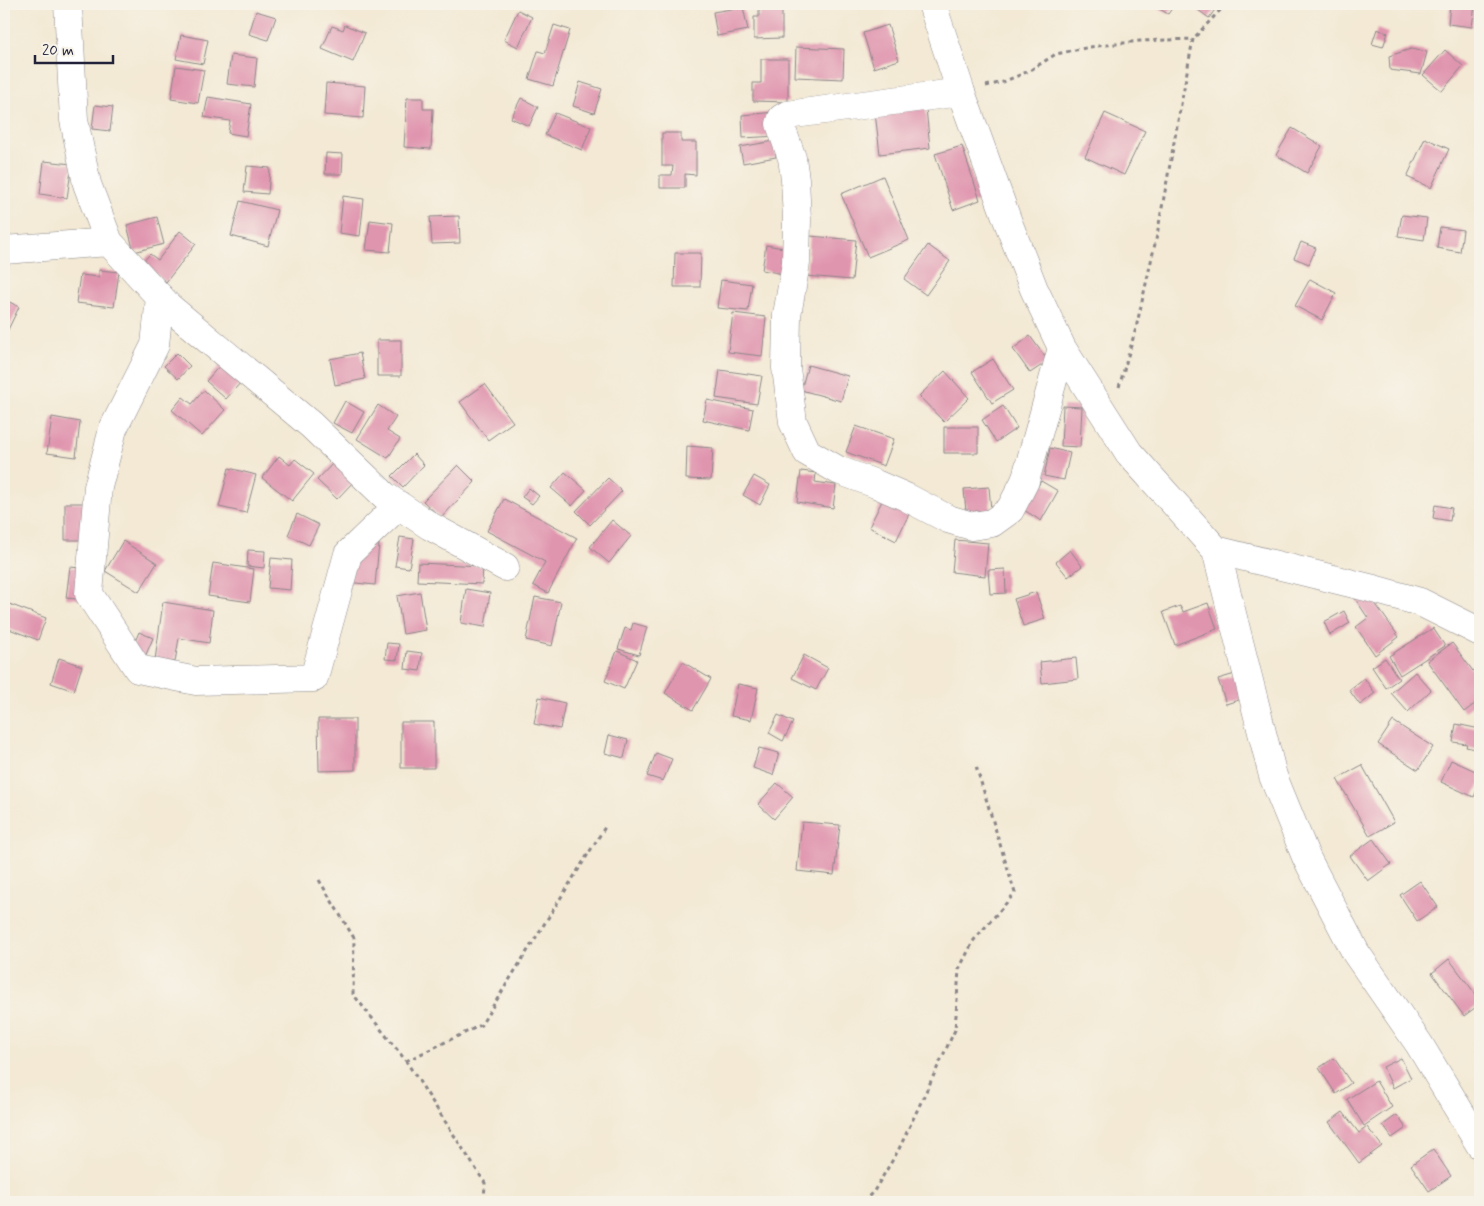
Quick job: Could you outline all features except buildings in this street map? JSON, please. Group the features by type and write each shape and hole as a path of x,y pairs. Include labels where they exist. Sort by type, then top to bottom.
{"street":[{"path":"68,4 74,120 87,184 109,242 169,307 311,425 385,496 430,526 505,567"},
{"path":"932,4 961,92 1008,222 1034,289 1062,348 1128,453 1216,550 1273,776 1306,857 1356,953 1419,1044 1480,1145"},
{"path":"961,92 787,115 782,118 780,124 792,158 796,179 796,263 788,315 786,350 792,422 807,452 838,470 906,497 948,519 972,526 992,523 1010,510 1025,481 1062,348"},
{"path":"4,250 109,242"},
{"path":"160,296 155,345 113,429 98,487 89,594 138,669 196,681 314,678 348,554 399,506"},
{"path":"1216,550 1370,588 1420,602 1478,623"}],"path":[{"path":"1108,423 1136,328 1193,40 1226,4"},
{"path":"961,92 1003,82 1029,71 1056,54 1090,47 1132,42 1193,40"},
{"path":"863,1202 874,1191 898,1151 956,1030 958,969 974,940 1015,893 976,766"},
{"path":"406,1061 480,1025 605,826"},
{"path":"319,880 354,938 353,994 406,1061 485,1183 484,1202"}]}
